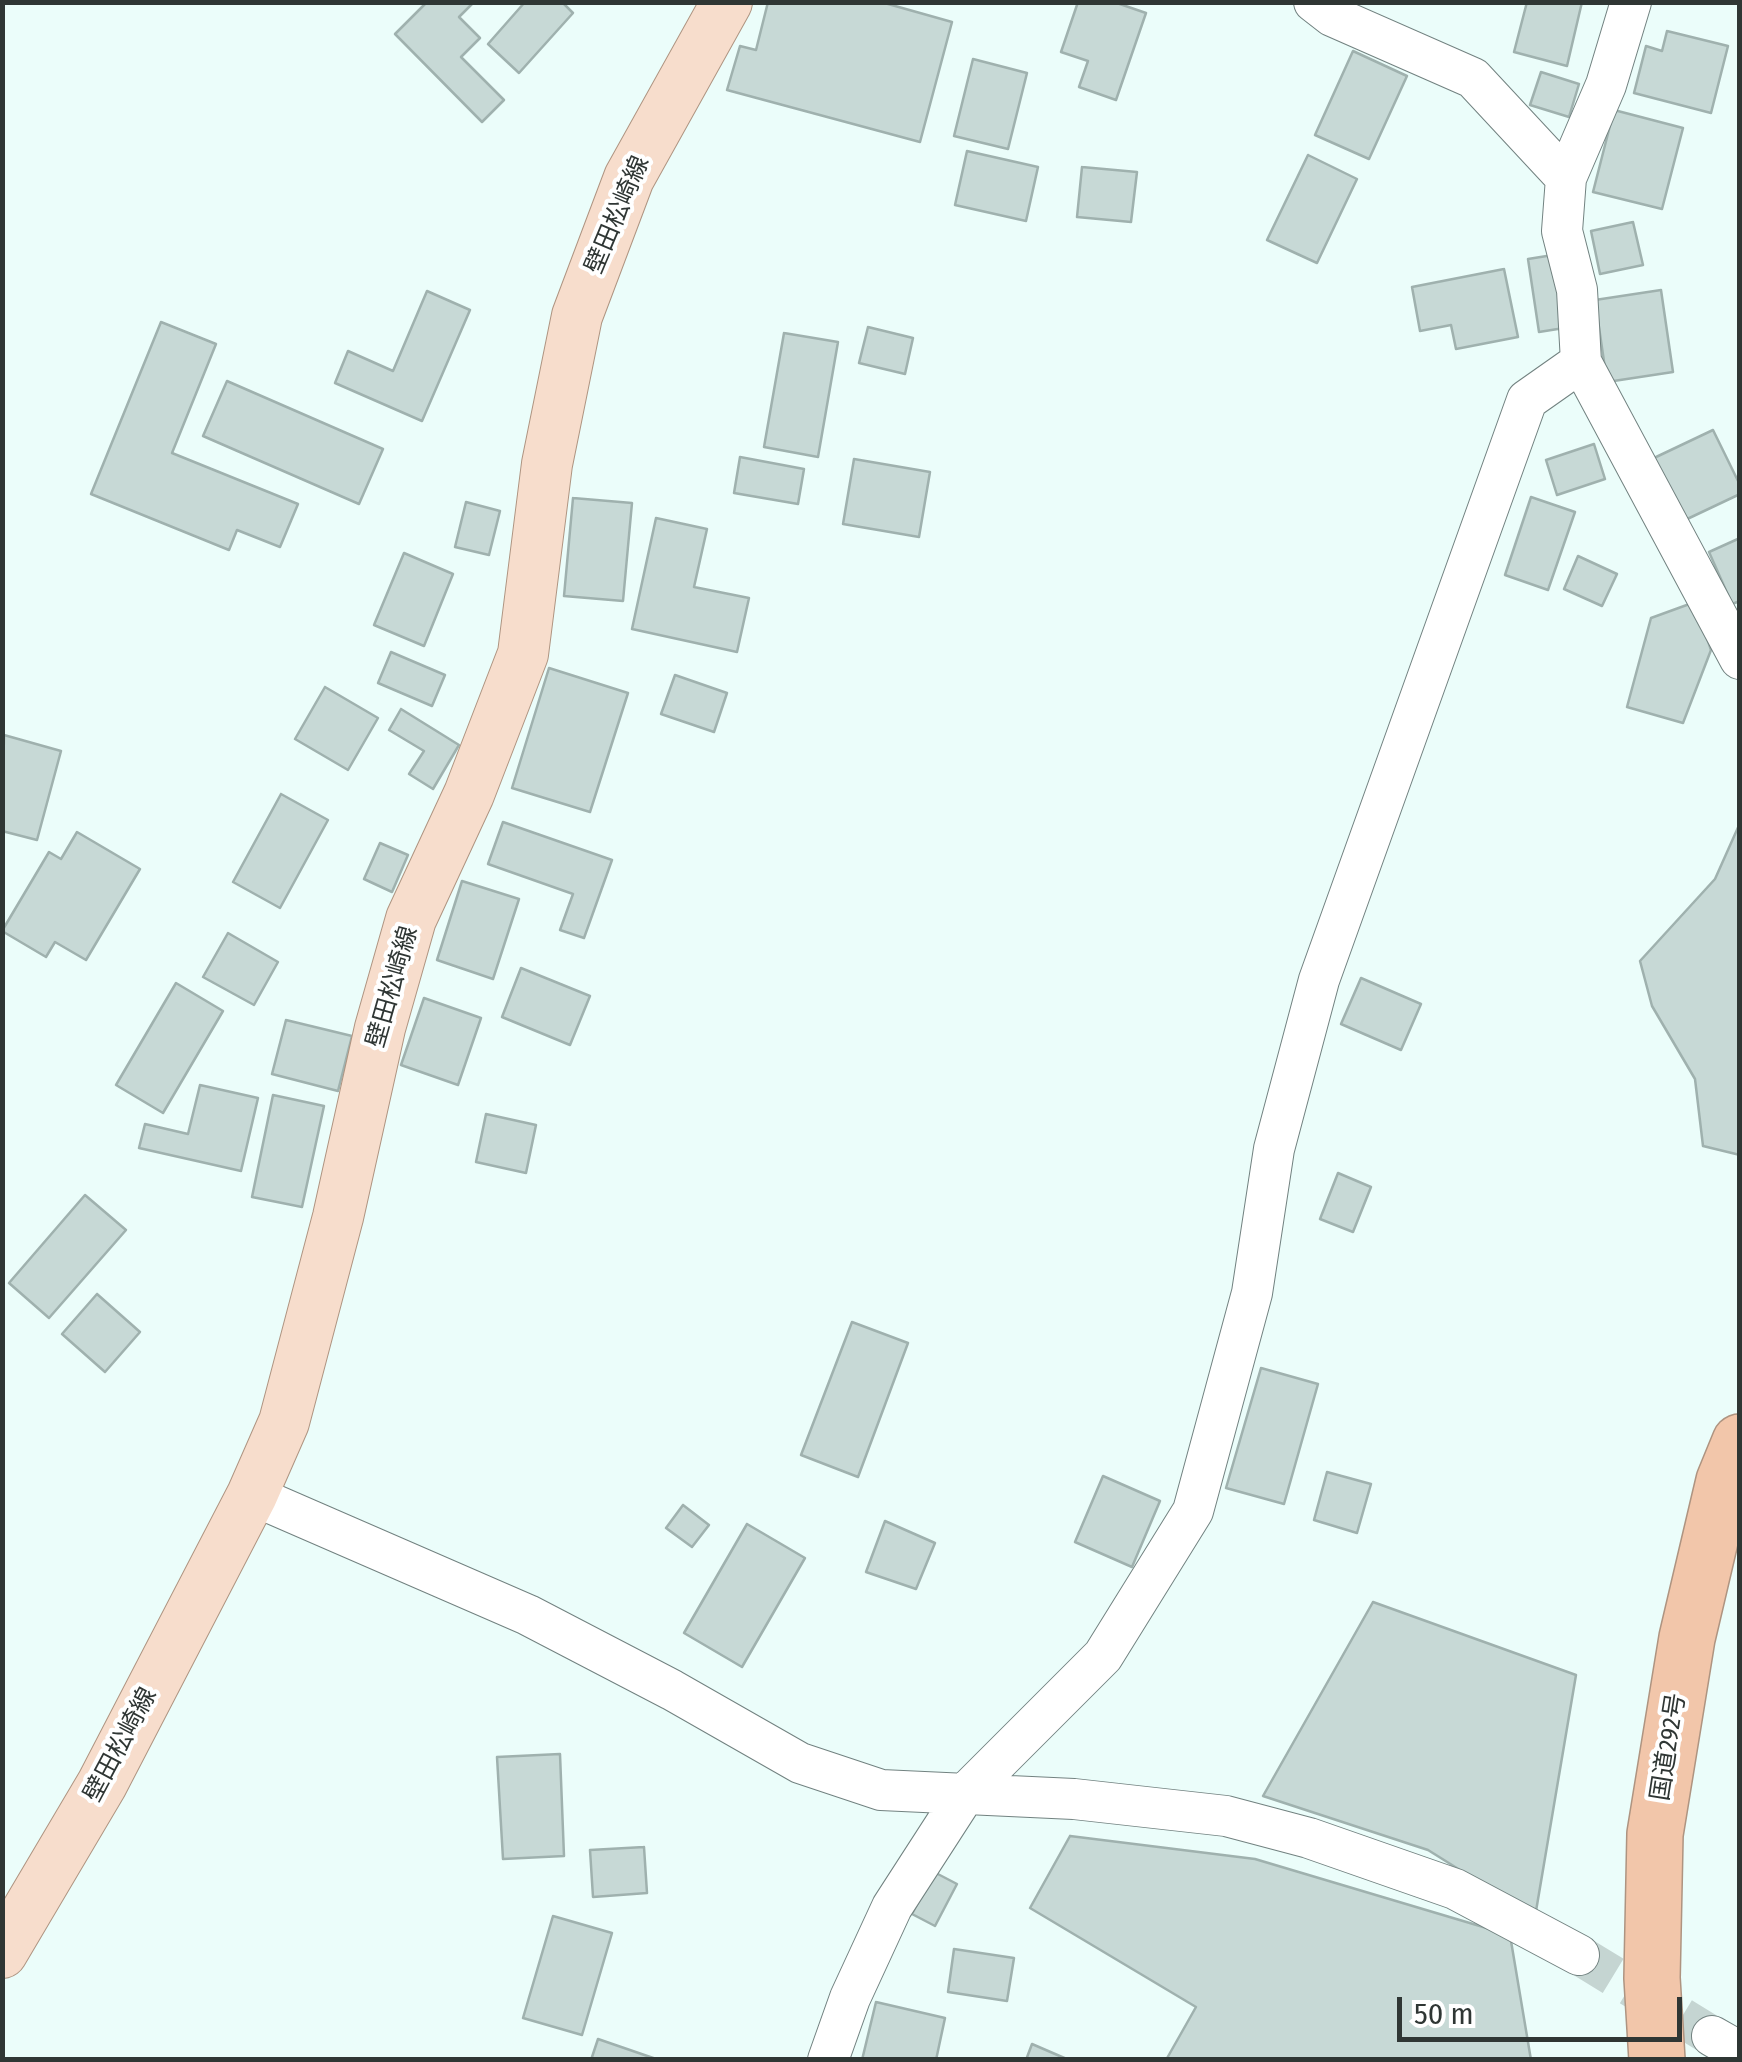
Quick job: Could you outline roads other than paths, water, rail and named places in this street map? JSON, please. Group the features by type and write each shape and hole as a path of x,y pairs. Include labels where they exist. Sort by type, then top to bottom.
{"highway":[{"name":"国道292号","path":"1657,2060 1652,1978 1655,1834 1687,1638 1724,1481 1740,1442"}],"main road":[{"name":"壁田松崎線","path":"2,1953 102,1784 252,1494 284,1422 338,1216 380,1028 411,919 469,794 522,654 547,464 577,316 629,178 728,2"}],"street":[{"path":"1314,2 1332,16 1473,78 1566,178"},
{"path":"1631,2 1606,85 1566,178 1562,230 1578,290 1581,362 1740,659"},
{"path":"828,2060 850,1998 892,1908 965,1794 1103,1656 1192,1511 1252,1293 1274,1149 1318,980 1527,400 1581,362"},
{"path":"252,1494 528,1615 800,1763 880,1790 1074,1798 1243,1820 1309,1838 1455,1888 1579,1956"}],"tunnel":[{"path":"1579,1955 1712,2036"}]}
